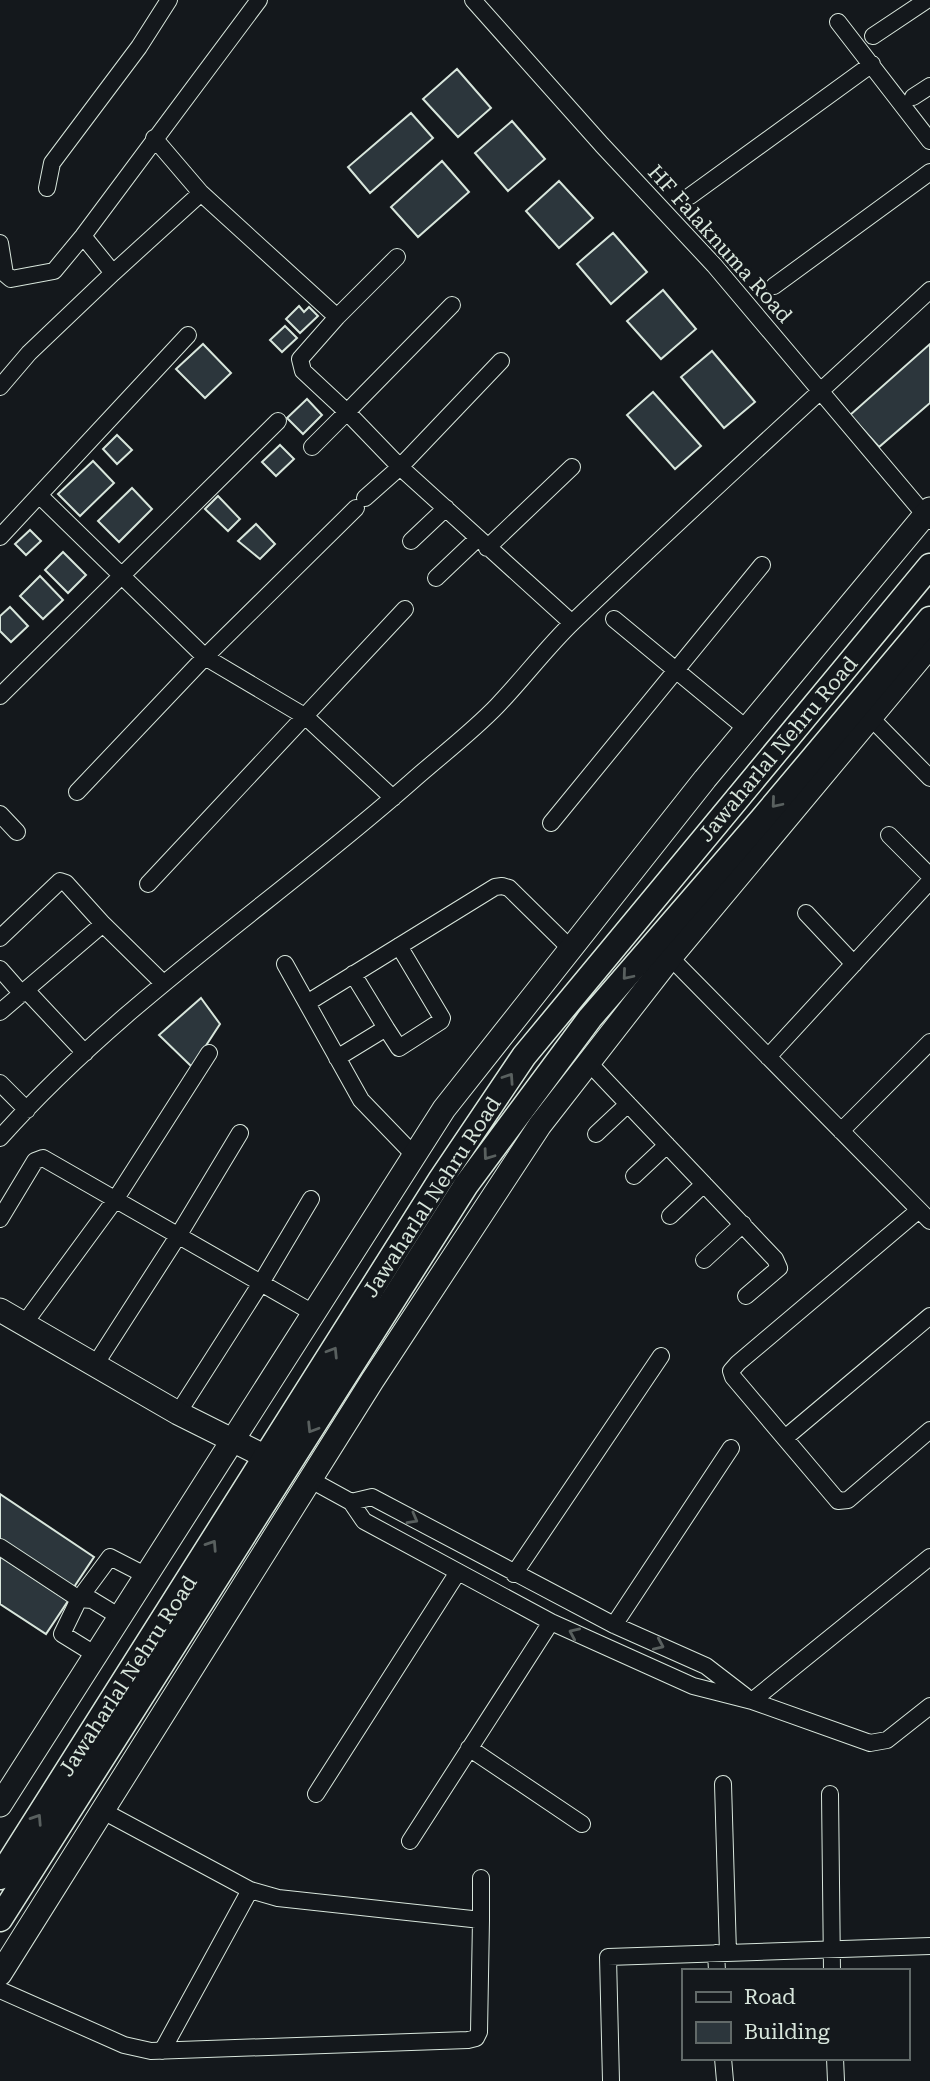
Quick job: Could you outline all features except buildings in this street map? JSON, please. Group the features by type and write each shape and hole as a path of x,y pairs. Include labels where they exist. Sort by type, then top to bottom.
{"main road":[{"name":"Jawaharlal Nehru Road","path":"0,1919 277,1462 442,1179 524,1056 930,566"},
{"name":"Jawaharlal Nehru Road","path":"0,1877 277,1462 466,1185 554,1065 662,950 762,819 930,619"}],"street":[{"path":"47,188 52,163 139,47 169,0"},
{"path":"0,243 5,274 11,279 54,271 259,0"},
{"name":"HF Falaknuma Road","path":"473,0 602,145 714,265 928,515"},
{"path":"873,36 927,0"},
{"path":"838,22 930,141"},
{"path":"690,196 872,64"},
{"path":"913,97 930,86"},
{"path":"154,138 201,193 337,317"},
{"path":"774,286 930,172"},
{"path":"0,387 29,353 201,193"},
{"path":"83,236 113,273"},
{"path":"397,257 303,354 300,366 400,467 572,623"},
{"path":"0,1138 85,1053 163,983 393,798 495,709 572,623 723,479 930,290"},
{"path":"312,447 452,304"},
{"path":"0,537 188,335"},
{"path":"77,792 205,657 400,467 501,361"},
{"path":"0,696 278,421"},
{"path":"436,578 482,544 572,467"},
{"path":"39,495 205,657 306,717 393,798"},
{"path":"411,541 446,509"},
{"path":"0,1805 444,1109 747,729 928,515"},
{"path":"551,823 762,565"},
{"path":"148,884 405,609"},
{"path":"614,619 747,729"},
{"path":"0,1974 372,1381 540,1125 589,1063 662,950 870,718 930,646"},
{"path":"870,718 930,778"},
{"path":"0,814 17,832"},
{"path":"768,1057 930,879 889,835"},
{"path":"0,938 60,881 66,883 163,983"},
{"path":"307,1003 495,887 509,888 571,948"},
{"path":"806,913 854,964"},
{"path":"0,1012 103,924"},
{"path":"353,974 399,1048 442,1018 399,946"},
{"path":"662,950 925,1216 733,1367 733,1377 842,1502 848,1500 930,1430"},
{"path":"285,964 361,1100 415,1156"},
{"path":"0,969 85,1053"},
{"path":"337,1058 386,1028"},
{"path":"841,1131 930,1042"},
{"path":"24,1324 115,1200 209,1053"},
{"path":"589,1063 778,1263 779,1268 747,1296"},
{"path":"0,1083 27,1110"},
{"path":"596,1134 628,1104"},
{"path":"95,1364 178,1236 240,1133"},
{"path":"634,1176 667,1145"},
{"path":"0,1219 35,1161 43,1158 315,1314"},
{"path":"670,1216 704,1184"},
{"path":"178,1413 311,1199"},
{"path":"704,1260 743,1224"},
{"path":"0,1310 178,1413 235,1440 351,1503 364,1521 551,1622 693,1686 752,1701 870,1743 887,1740 930,1706"},
{"path":"785,1438 930,1316"},
{"path":"514,1574 661,1356"},
{"path":"614,1625 732,1448"},
{"path":"351,1503 372,1497 614,1625 706,1666 752,1701"},
{"path":"0,1547 79,1599 92,1600 120,1617"},
{"path":"96,1655 62,1634 79,1599 110,1557 147,1576"},
{"path":"752,1701 930,1557"},
{"path":"316,1794 458,1572"},
{"path":"410,1841 551,1622"},
{"path":"469,1748 582,1824"},
{"path":"718,1969 722,1953 723,1784"},
{"path":"830,1794 832,1969"},
{"path":"103,1811 250,1890 278,1898 481,1920"},
{"path":"0,1990 124,2045 162,2051 468,2040 476,2038 479,2032 481,1878"},
{"path":"162,2051 250,1890"},
{"path":"611,2081 608,1956 930,1946"},
{"path":"723,2060 724,2081"},
{"path":"835,2060 836,2081"}]}
